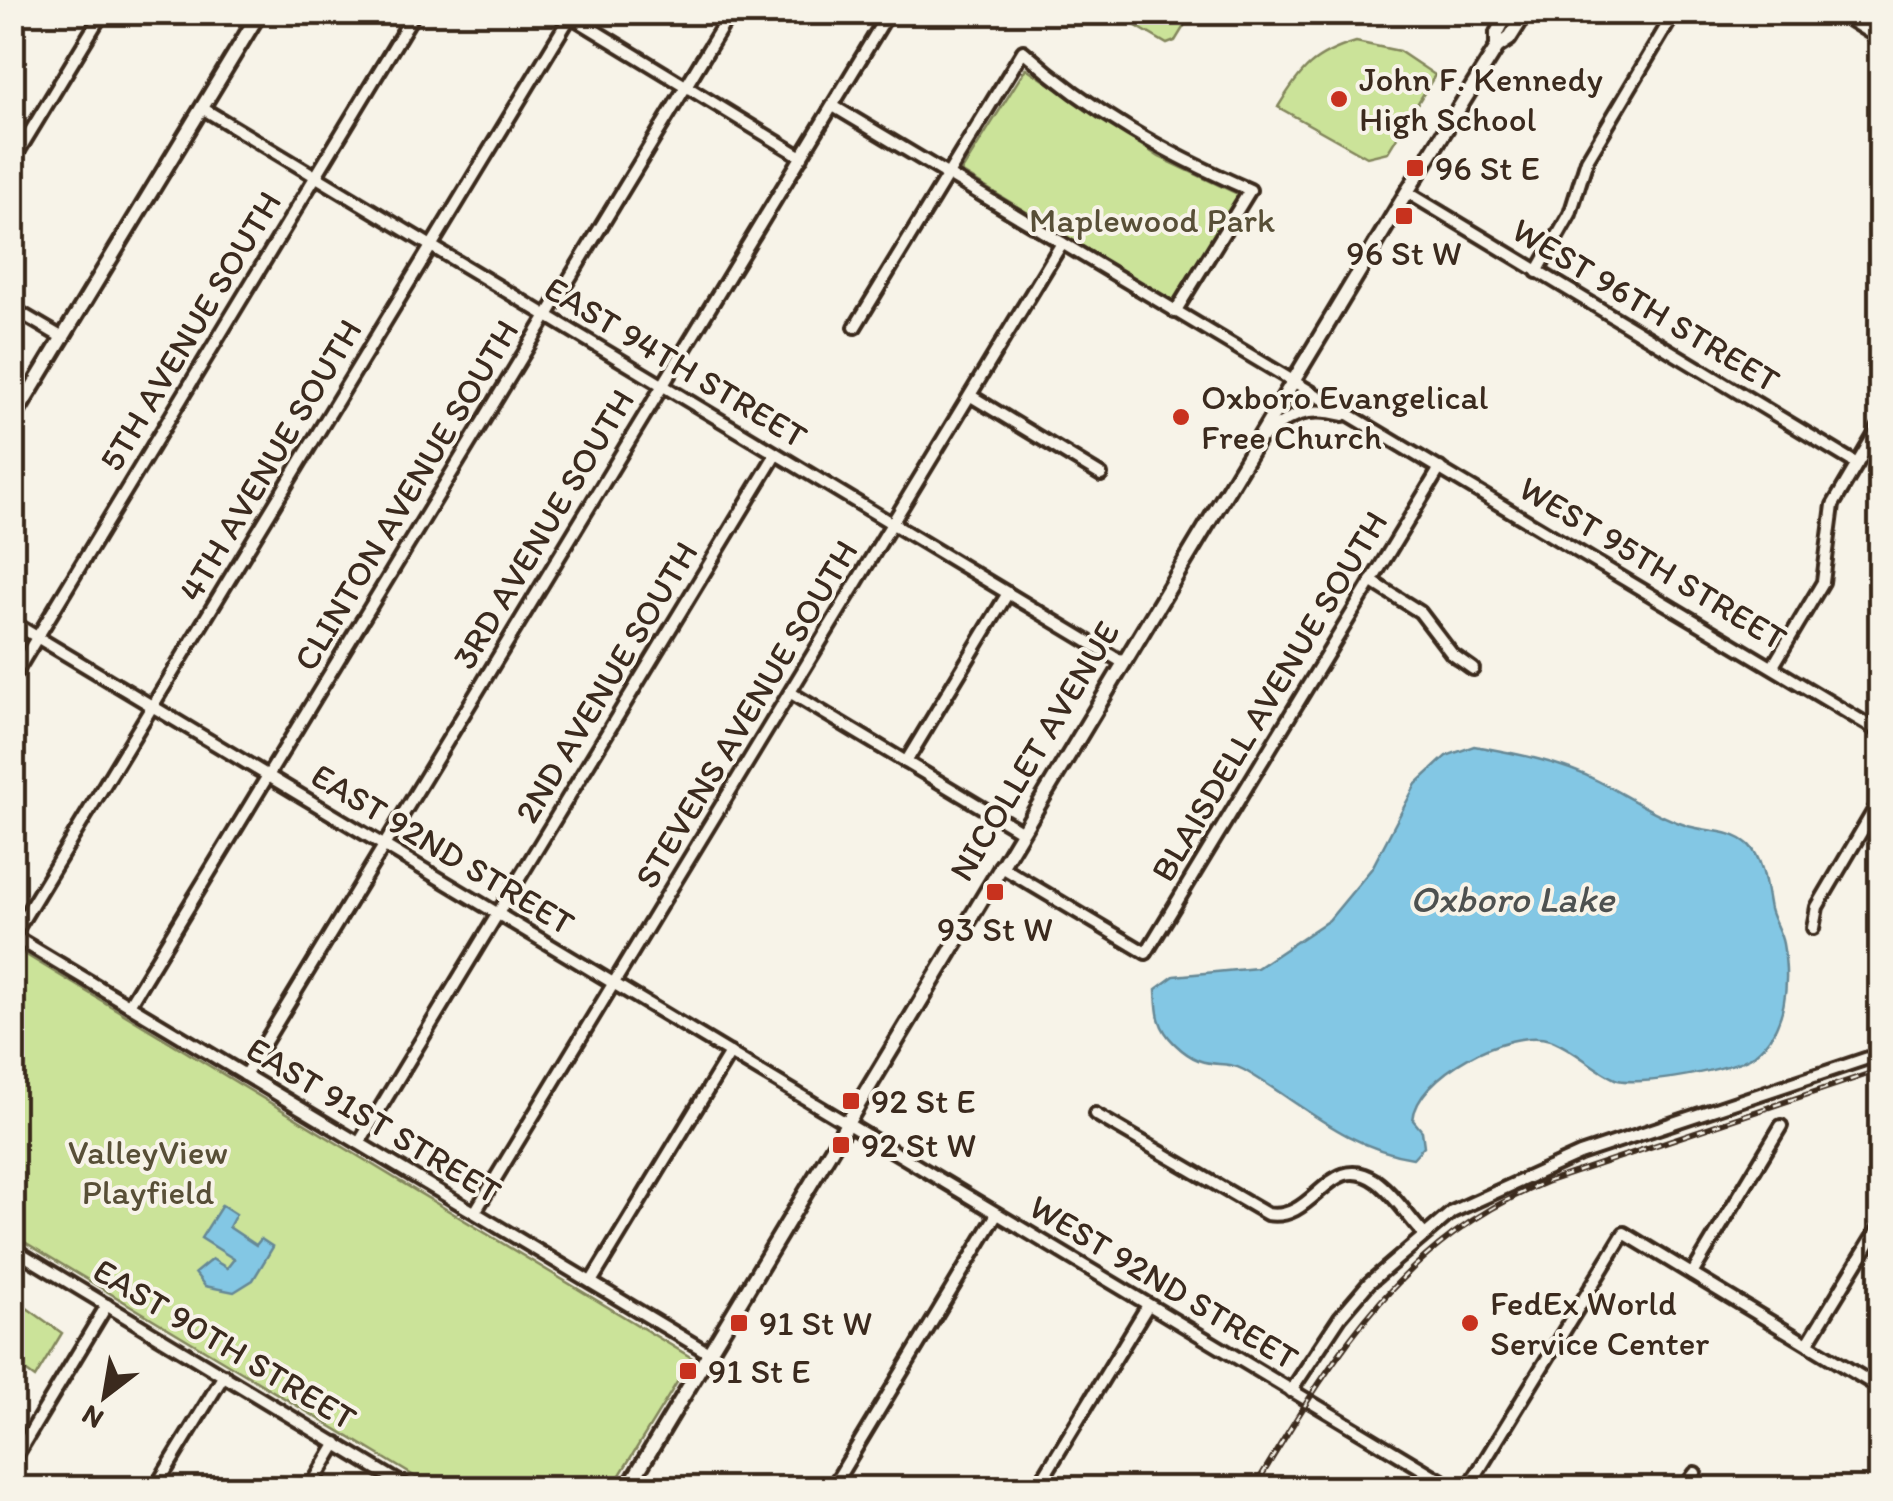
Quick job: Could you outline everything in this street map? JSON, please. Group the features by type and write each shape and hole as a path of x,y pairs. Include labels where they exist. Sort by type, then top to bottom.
{"main road":[{"path":"12,421 260,12"},
{"name":"NICOLLET AVENUE","path":"1496,47 1497,33 1508,12"},
{"name":"NICOLLET AVENUE","path":"628,1488 1407,192 1496,47 1509,39 1526,12"},
{"path":"1875,1488 1880,1480"}],"street":[{"path":"12,162 103,12"},
{"name":"5TH AVENUE SOUTH","path":"12,678 416,12"},
{"name":"CLINTON AVENUE SOUTH","path":"129,1005 730,12"},
{"name":"3RD AVENUE SOUTH","path":"244,1075 889,12"},
{"path":"1537,272 1570,214 1587,160 1674,12"},
{"path":"1837,12 1880,39"},
{"path":"570,14 802,157"},
{"name":"4TH AVENUE SOUTH","path":"13,936 570,14"},
{"path":"855,327 1023,50 1056,81 1129,132 1250,190 1175,312"},
{"name":"WEST 95TH STREET","path":"833,106 1880,732"},
{"name":"EAST 94TH STREET","path":"202,108 1122,662"},
{"name":"WEST 96TH STREET","path":"1407,192 1857,464"},
{"name":"STEVENS AVENUE SOUTH","path":"475,1212 1062,243"},
{"path":"12,308 63,338"},
{"path":"971,396 1101,474"},
{"path":"1255,443 1287,417 1309,409 1356,419"},
{"path":"1772,666 1823,582 1833,505 1880,424"},
{"name":"2ND AVENUE SOUTH","path":"359,1143 776,454"},
{"name":"BLAISDELL AVENUE SOUTH","path":"1000,866 1146,953 1440,468"},
{"path":"1371,581 1420,612 1452,654 1473,669"},
{"path":"906,762 1008,594"},
{"name":"EAST 92ND STREET","path":"12,622 845,1123"},
{"path":"791,693 1021,831"},
{"path":"1813,928 1817,907 1880,800"},
{"name":"EAST 91ST STREET","path":"13,936 707,1352"},
{"path":"591,1282 730,1053"},
{"path":"1291,1391 1340,1316 1423,1233 1452,1212 1566,1159 1880,1054"},
{"path":"1095,1114 1268,1214 1300,1210 1332,1178 1355,1174 1376,1182 1423,1233"},
{"name":"WEST 92ND STREET","path":"845,1123 1454,1488"},
{"path":"1692,1274 1781,1126"},
{"path":"832,1488 997,1214"},
{"path":"1808,1344 1880,1226"},
{"path":"1468,1488 1624,1233 1880,1388"},
{"name":"EAST 90TH STREET","path":"12,1248 409,1488"},
{"path":"1036,1488 1148,1304"},
{"path":"12,1463 108,1305"},
{"path":"155,1488 224,1374"},
{"path":"310,1488 337,1443"},
{"path":"1684,1488 1695,1473"}],"green space":[{"path":"1114,13 1192,13 1175,41 1167,44"},
{"path":"1356,42 1399,51 1435,75 1388,152 1367,157 1278,107 1318,58"},
{"name":"Maplewood Park","path":"1026,68 1159,157 1240,195 1175,303 961,172"},
{"name":"ValleyView Playfield","path":"13,947 692,1358 612,1488 434,1488 13,1235"},
{"path":"13,1298 62,1333 35,1378 13,1362"}],"water":[{"name":"Oxboro Lake","path":"1474,746 1569,768 1673,821 1734,836 1749,845 1761,867 1782,940 1786,989 1780,1019 1754,1055 1685,1076 1626,1081 1615,1079 1550,1040 1512,1041 1467,1059 1430,1087 1418,1103 1413,1120 1422,1131 1424,1146 1413,1158 1366,1145 1244,1070 1195,1059 1169,1038 1161,1025 1156,989 1174,976 1257,968 1329,920 1372,868 1416,784 1446,756"},
{"path":"222,1205 236,1214 229,1227 256,1245 261,1239 273,1247 253,1280 234,1292 205,1286 195,1273 212,1259 227,1268 234,1259 201,1238"}],"railway":[{"path":"1254,1488 1342,1350 1410,1271 1449,1237 1494,1207 1546,1182 1880,1070"}],"place":[{"name":"John F. Kennedy High School","path":"1339,99"},
{"name":"96 St E","path":"1415,168"},
{"name":"96 St W","path":"1404,216"},
{"name":"Oxboro Evangelical Free Church","path":"1181,417"},
{"name":"93 St W","path":"995,892"},
{"name":"92 St E","path":"851,1101"},
{"name":"92 St W","path":"841,1145"},
{"name":"91 St W","path":"739,1323"},
{"name":"FedEx World Service Center","path":"1470,1323"},
{"name":"91 St E","path":"688,1371"}]}
